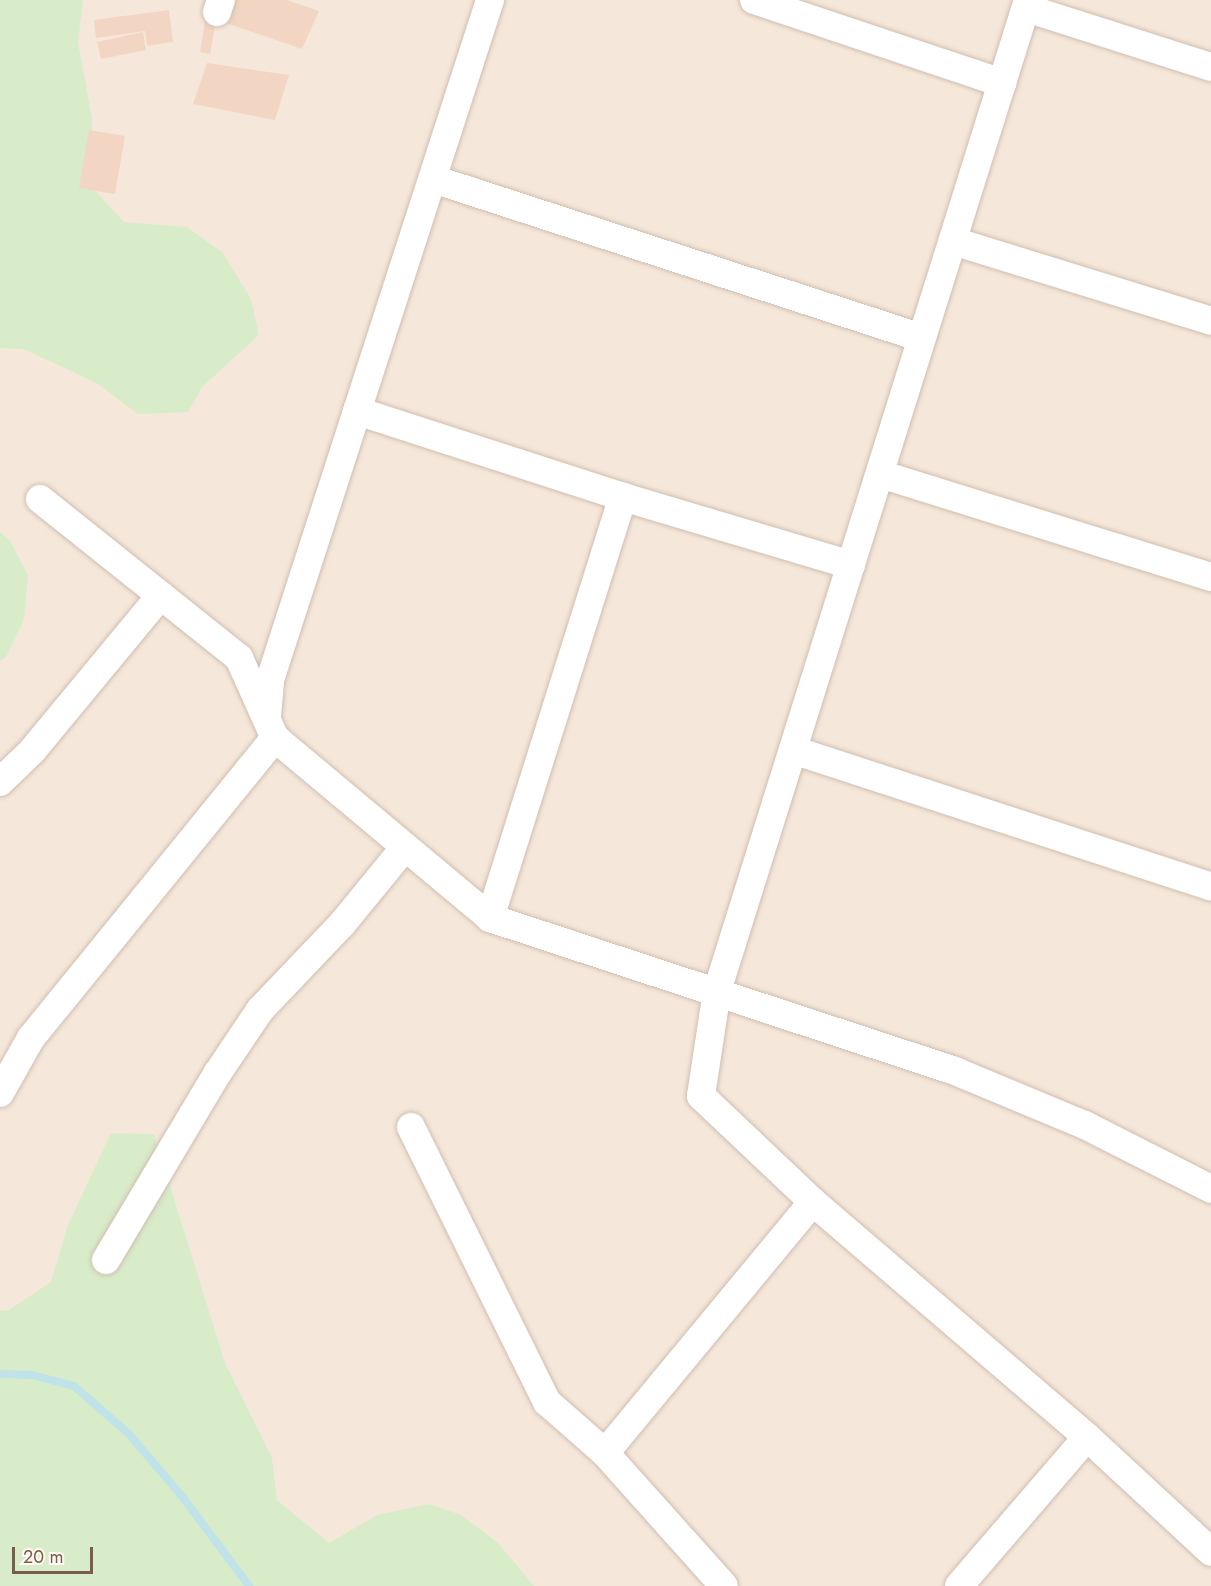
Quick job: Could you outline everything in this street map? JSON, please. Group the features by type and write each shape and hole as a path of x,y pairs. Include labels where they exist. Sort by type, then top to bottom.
{"street":[{"path":"0,1093 31,1038 271,727 270,680 490,0"},
{"path":"754,0 1002,83"},
{"path":"1211,66 1027,4 717,991 701,1096 813,1202 1087,1437 1211,1552"},
{"path":"432,179 922,338"},
{"path":"953,241 1211,321"},
{"path":"357,411 623,497 851,565"},
{"path":"880,474 1211,577"},
{"path":"490,918 623,497"},
{"path":"40,499 239,658 271,727 405,847 490,918 955,1071 1085,1125 1211,1188"},
{"path":"0,782 32,751 161,595"},
{"path":"793,750 1211,887"},
{"path":"106,1260 217,1074 260,1010 342,924 405,847"},
{"path":"411,1127 548,1402 605,1453 724,1586"},
{"path":"605,1453 813,1202"},
{"path":"959,1586 1087,1437"}],"shaded area":[{"path":"0,0 1211,0 1211,1586 0,1586"}],"green space":[{"path":"0,0 83,0 78,42 92,118 91,186 124,222 187,227 223,253 251,299 259,335 202,387 188,412 138,414 98,384 23,349 0,348"},
{"path":"0,532 10,541 28,575 24,619 6,657 0,661"},
{"path":"111,1133 154,1134 225,1363 272,1458 277,1500 329,1543 377,1515 429,1504 461,1515 498,1543 534,1586 0,1586 0,1311 9,1310 51,1282 68,1225"}],"building":[{"path":"234,0 287,0 319,11 302,49 226,23"},
{"path":"169,10 173,42 147,46 145,31 96,38 94,20"},
{"path":"205,20 216,21 210,54 200,52"},
{"path":"143,32 146,50 101,59 97,42"},
{"path":"207,63 289,75 275,120 193,104"},
{"path":"89,130 125,136 115,194 79,188"}],"waterway":[{"path":"0,1374 32,1375 74,1386 129,1434 181,1495 249,1586"}]}
